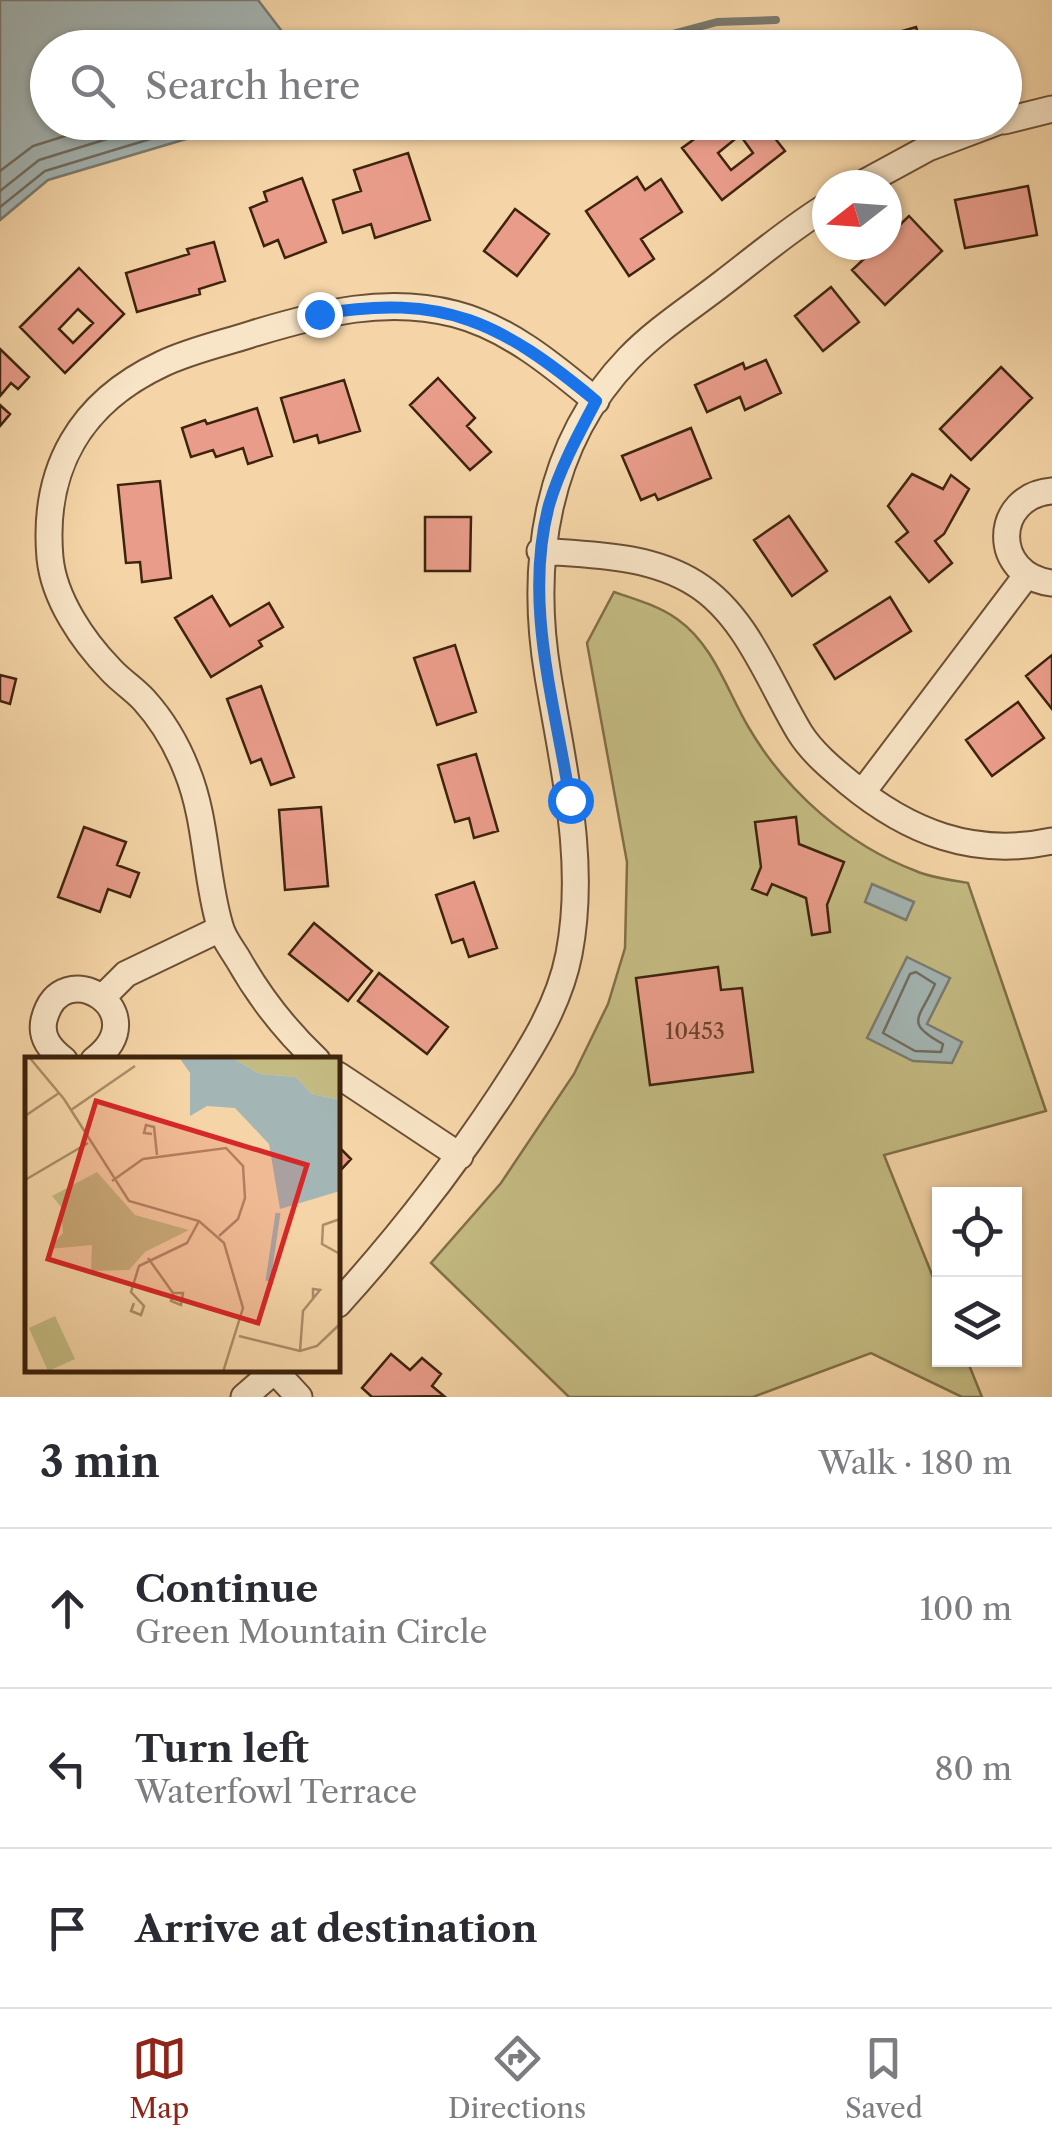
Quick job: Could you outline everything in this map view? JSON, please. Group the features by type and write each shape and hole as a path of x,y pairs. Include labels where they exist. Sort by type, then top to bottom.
{"street":[{"path":"1022,116 1052,108"},
{"path":"888,170 950,140"},
{"path":"340,1302 417,1215 460,1156 552,1012 569,955 576,898 576,851 539,606 540,551 568,452 596,401 628,360 656,334 812,217"},
{"path":"314,1057 266,1008 220,929 201,820 188,774 172,738 143,698 112,672 88,643 66,607 50,563 48,522 56,478 71,441 94,408 123,384 166,362 319,314 373,306 458,314 536,352 596,401"},
{"path":"1052,492 1026,499 1010,517 1005,537 1011,559 1026,576 1052,584"},
{"path":"540,551 608,556 648,564 698,585 747,638 803,738 862,794 900,820 958,844 1024,848 1052,842"},
{"path":"862,794 1026,576"},
{"path":"103,997 126,974 220,929"},
{"path":"61,1057 46,1042 42,1027 48,1005 55,997 74,989 103,997 116,1021 107,1050 98,1057"},
{"path":"340,1076 460,1156"},
{"path":"244,1397 273,1372"},
{"path":"277,1372 300,1397"}],"shaded area":[{"path":"614,592 663,610 701,642 764,751 820,813 891,860 928,875 968,883 1046,1111 884,1155 932,1275 932,1367 970,1367 982,1397 962,1397 871,1353 753,1397 569,1397 431,1263 501,1183 574,1074 608,1004 625,948 627,862 587,643"}],"water":[{"path":"0,0 258,0 281,30 30,30 30,140 183,140 48,180 0,220"},
{"path":"872,884 914,902 906,920 865,902"},
{"path":"907,957 950,978 927,1024 962,1042 952,1063 913,1061 867,1038"}],"building":[{"path":"693,140 734,140 718,153 731,170 753,153 744,140 776,140 785,151 722,200 682,148"},
{"path":"408,153 430,220 375,238 371,224 343,233 333,200 361,191 354,170"},
{"path":"637,177 645,190 661,179 682,212 641,239 654,259 629,276 586,211"},
{"path":"302,178 326,242 285,258 278,240 264,246 250,208 267,201 264,192"},
{"path":"1028,186 1037,235 965,248 955,200"},
{"path":"515,209 549,234 517,276 484,251"},
{"path":"909,216 942,251 885,305 852,270 863,260 902,260 902,223"},
{"path":"214,242 225,281 199,289 200,294 137,312 126,273 189,254 187,249"},
{"path":"79,268 124,314 65,373 20,327","holes":["78,309 93,323 73,343 59,329"]},
{"path":"831,287 859,322 823,351 795,316"},
{"path":"0,349 29,377 18,389 11,383 0,396"},
{"path":"766,360 781,393 745,410 740,397 707,412 695,385 743,363 745,369"},
{"path":"1001,367 1032,398 971,460 940,429"},
{"path":"438,378 475,418 467,426 491,452 470,470 410,405"},
{"path":"344,380 360,431 319,443 317,435 294,442 281,398"},
{"path":"0,405 10,414 0,426"},
{"path":"257,408 272,456 248,464 243,448 216,457 213,450 191,457 182,428"},
{"path":"691,428 711,478 658,500 655,494 641,500 622,456"},
{"path":"912,474 943,489 951,475 969,489 944,534 935,541 952,563 929,582 896,542 908,532 888,506"},
{"path":"160,481 171,578 142,582 140,562 126,563 118,485"},
{"path":"789,516 827,571 792,596 754,540"},
{"path":"425,517 471,517 470,571 425,571"},
{"path":"212,596 230,626 269,603 283,627 259,641 262,646 211,677 175,618"},
{"path":"890,597 911,631 835,679 814,645"},
{"path":"455,645 476,712 437,725 414,658"},
{"path":"1052,655 1052,709 1026,676"},
{"path":"0,675 16,679 10,704 0,701"},
{"path":"261,686 294,777 271,785 261,759 251,763 227,699"},
{"path":"1018,702 1044,738 992,776 966,740"},
{"path":"476,754 498,831 474,838 469,818 455,822 438,765"},
{"path":"321,807 328,886 285,890 279,810"},
{"path":"796,817 799,844 844,862 827,905 830,932 812,935 806,898 772,884 767,895 752,889 761,867 755,822"},
{"path":"84,827 126,842 117,865 139,873 130,897 108,889 100,912 58,897"},
{"path":"474,882 497,948 469,957 463,939 452,943 436,895"},
{"path":"314,923 372,971 348,1001 289,954"},
{"path":"718,967 721,990 742,988 753,1072 650,1085 636,978"},
{"path":"379,973 448,1027 427,1054 358,1001"},
{"path":"340,1148 351,1159 340,1171"},
{"path":"391,1354 410,1370 422,1358 441,1374 432,1386 444,1396 372,1397 362,1388"}],"waterway":[{"path":"687,30 717,22 776,20"}],"route":[{"path":"319,314 389,305 458,314 536,352 596,401 568,452 540,551 539,606 570,800"}]}
